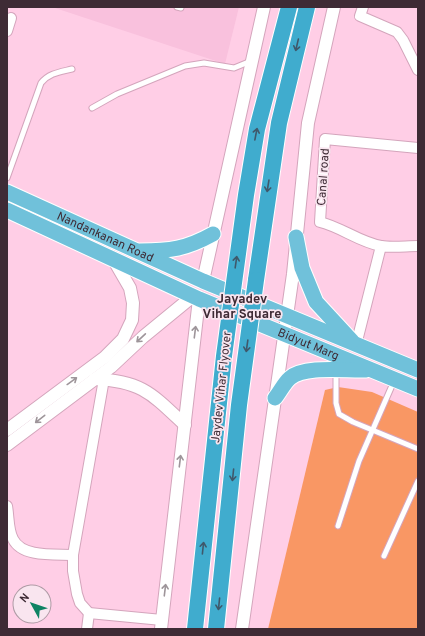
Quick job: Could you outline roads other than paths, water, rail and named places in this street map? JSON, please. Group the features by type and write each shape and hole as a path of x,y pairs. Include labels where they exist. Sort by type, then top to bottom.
{"highway":[{"name":"Jaydev Vihar Flyover","path":"195,629 224,356 246,195 257,129 289,7"},
{"name":"Jaydev Vihar Flyover","path":"216,629 239,405 267,193 279,123 307,7"}],"main road":[{"name":"Nandankanan Road","path":"7,192 203,281"},
{"name":"Nandankanan Road","path":"7,210 112,257 196,297"},
{"path":"135,251 164,251 186,248 213,234"},
{"path":"296,237 302,268 316,302 356,345"},
{"name":"Bidyut Marg","path":"203,281 418,370"},
{"name":"Bidyut Marg","path":"196,297 284,335 418,389"},
{"path":"275,398 290,378 298,374 314,370 373,370"}],"street":[{"path":"203,281 264,7"},
{"path":"242,629 287,317 308,123 334,7"},
{"path":"363,7 360,16 397,32 403,40 418,70"},
{"path":"7,31 11,18"},
{"name":"Canal road","path":"381,246 320,222 325,139 418,148"},
{"path":"356,345 381,246 418,246"},
{"path":"7,430 105,357 123,339 132,320 133,303 130,288 112,257"},
{"path":"7,445 99,379 159,322 196,297"},
{"path":"99,379 73,555 73,571 76,594 80,603 89,613 161,624 185,425 196,297"},
{"path":"99,379 118,380 143,389 154,396 185,425"},
{"path":"7,506 11,534 14,541 20,548 28,552 73,555"},
{"path":"87,629 89,613"}],"lane":[{"path":"92,108 117,94 185,66 204,63 234,68 251,61"},
{"path":"7,178 41,83 47,76 72,69"},
{"path":"336,371 336,403 339,414 372,430 418,449"},
{"path":"338,526 359,461 394,379"},
{"path":"384,556 418,481"}],"district":[{"name":"Jayadev Vihar Square","path":"242,306"}]}
